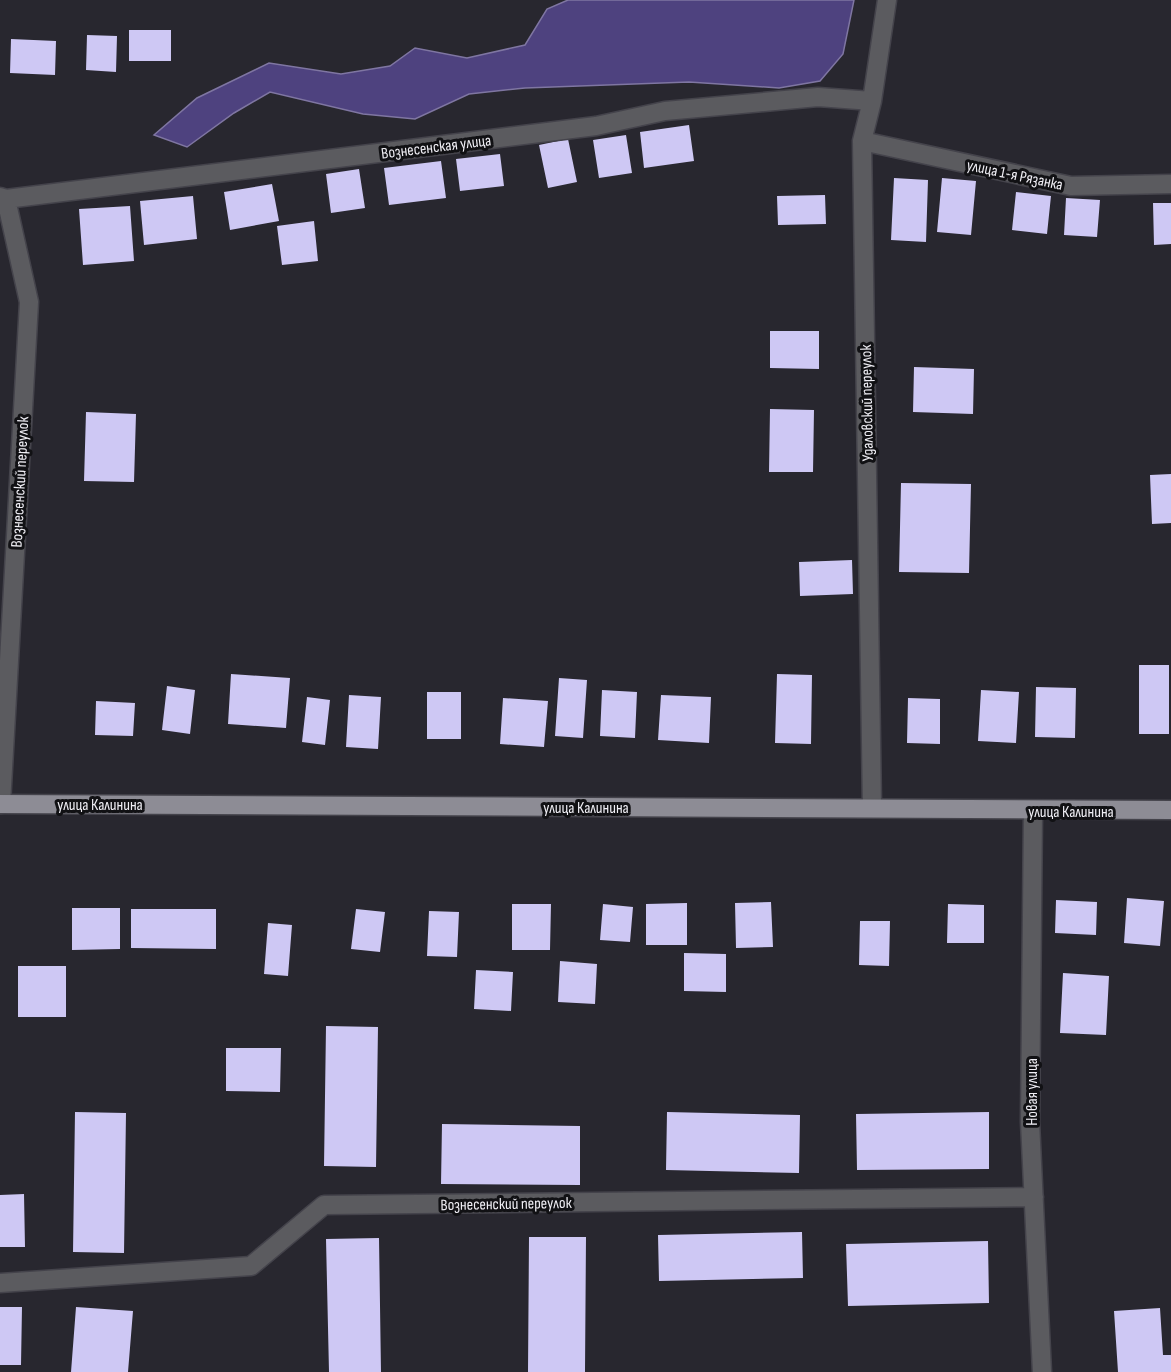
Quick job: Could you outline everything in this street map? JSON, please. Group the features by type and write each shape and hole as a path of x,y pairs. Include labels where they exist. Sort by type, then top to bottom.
{"main road":[{"name":"улица Калинина","path":"0,804 1171,810"}],"street":[{"name":"Удаловский переулок","path":"872,808 862,141 872,101 887,0"},
{"name":"Вознесенская улица","path":"3,198 596,126 665,111 818,97 872,101"},
{"name":"улица 1-я Рязанка","path":"862,141 1071,186 1171,184"},
{"name":"Вознесенский переулок","path":"0,804 29,302 3,198"},
{"name":"Новая улица","path":"1033,811 1030,1122 1042,1372"},
{"name":"Вознесенский переулок","path":"0,1283 250,1266 324,1205 1034,1197"}],"shaded area":[{"path":"568,0 854,0 843,54 820,81 779,88 689,82 525,88 469,94 415,119 363,114 270,92 234,113 187,147 154,135 197,98 269,63 341,74 390,66 415,48 467,58 525,45 547,9"}],"building":[{"path":"129,30 171,30 171,61 129,61"},
{"path":"87,35 117,36 116,72 86,70"},
{"path":"11,39 56,41 55,75 10,73"},
{"path":"689,125 694,161 644,168 640,132"},
{"path":"626,135 632,173 599,178 593,140"},
{"path":"568,139 577,182 548,188 539,145"},
{"path":"500,154 504,186 460,191 456,159"},
{"path":"441,161 446,198 389,205 384,168"},
{"path":"359,169 365,208 331,213 326,174"},
{"path":"894,178 928,180 926,242 891,240"},
{"path":"942,178 976,181 971,235 937,232"},
{"path":"272,184 279,221 230,230 224,192"},
{"path":"1016,192 1051,196 1047,234 1012,230"},
{"path":"825,195 826,224 778,225 777,196"},
{"path":"193,196 197,239 144,245 140,201"},
{"path":"1066,198 1100,200 1097,237 1064,235"},
{"path":"1153,203 1171,203 1171,244 1154,245"},
{"path":"130,206 134,261 83,265 79,209"},
{"path":"314,221 318,261 282,265 277,226"},
{"path":"770,331 819,331 819,369 770,368"},
{"path":"914,367 974,369 973,414 913,412"},
{"path":"770,409 814,410 813,472 769,472"},
{"path":"86,412 136,414 134,482 84,481"},
{"path":"1171,474 1171,523 1152,524 1150,475"},
{"path":"901,483 971,484 969,573 899,572"},
{"path":"852,560 853,594 800,596 799,562"},
{"path":"1139,665 1169,665 1169,734 1139,734"},
{"path":"231,674 290,678 286,728 228,724"},
{"path":"777,674 812,675 811,744 775,743"},
{"path":"559,678 587,680 583,738 555,736"},
{"path":"167,686 195,690 190,734 162,730"},
{"path":"1036,687 1076,688 1075,738 1035,737"},
{"path":"602,690 637,692 635,738 600,736"},
{"path":"981,690 1019,692 1016,743 978,741"},
{"path":"427,692 461,692 461,739 427,739"},
{"path":"349,695 381,697 378,749 346,747"},
{"path":"661,695 711,697 709,743 658,740"},
{"path":"307,697 330,700 325,745 302,742"},
{"path":"503,698 548,701 544,747 500,744"},
{"path":"908,698 940,699 940,744 907,743"},
{"path":"96,701 135,703 133,736 95,735"},
{"path":"1127,898 1164,901 1160,946 1124,943"},
{"path":"1056,900 1097,902 1096,935 1055,933"},
{"path":"771,902 773,947 736,948 735,903"},
{"path":"687,903 687,945 646,945 646,904"},
{"path":"512,904 551,904 550,950 512,950"},
{"path":"603,904 633,907 630,942 600,940"},
{"path":"948,904 984,905 984,943 947,943"},
{"path":"72,908 120,908 120,949 72,950"},
{"path":"131,909 216,909 216,949 131,948"},
{"path":"356,909 385,912 380,952 351,949"},
{"path":"429,911 459,912 457,957 427,956"},
{"path":"860,921 890,921 889,966 859,965"},
{"path":"268,923 292,925 288,976 264,974"},
{"path":"684,953 726,954 726,992 684,991"},
{"path":"560,961 597,964 595,1004 558,1002"},
{"path":"18,966 66,966 66,1017 18,1017"},
{"path":"476,970 513,972 511,1011 474,1009"},
{"path":"1063,973 1109,976 1106,1035 1060,1033"},
{"path":"326,1026 378,1027 376,1167 324,1166"},
{"path":"226,1048 281,1048 280,1092 226,1091"},
{"path":"75,1112 126,1113 124,1253 73,1252"},
{"path":"667,1112 800,1115 799,1173 666,1170"},
{"path":"989,1112 989,1169 857,1170 856,1114"},
{"path":"442,1124 580,1126 580,1185 441,1184"},
{"path":"24,1194 25,1247 0,1247 0,1195"},
{"path":"802,1232 803,1278 659,1281 658,1235"},
{"path":"529,1237 586,1237 585,1372 528,1372"},
{"path":"379,1238 381,1372 329,1372 326,1239"},
{"path":"988,1241 989,1303 848,1306 846,1244"},
{"path":"0,1307 22,1307 21,1365 0,1365"},
{"path":"76,1307 133,1311 128,1372 71,1372"},
{"path":"1160,1308 1163,1355 1171,1355 1171,1372 1118,1372 1114,1311"}]}
